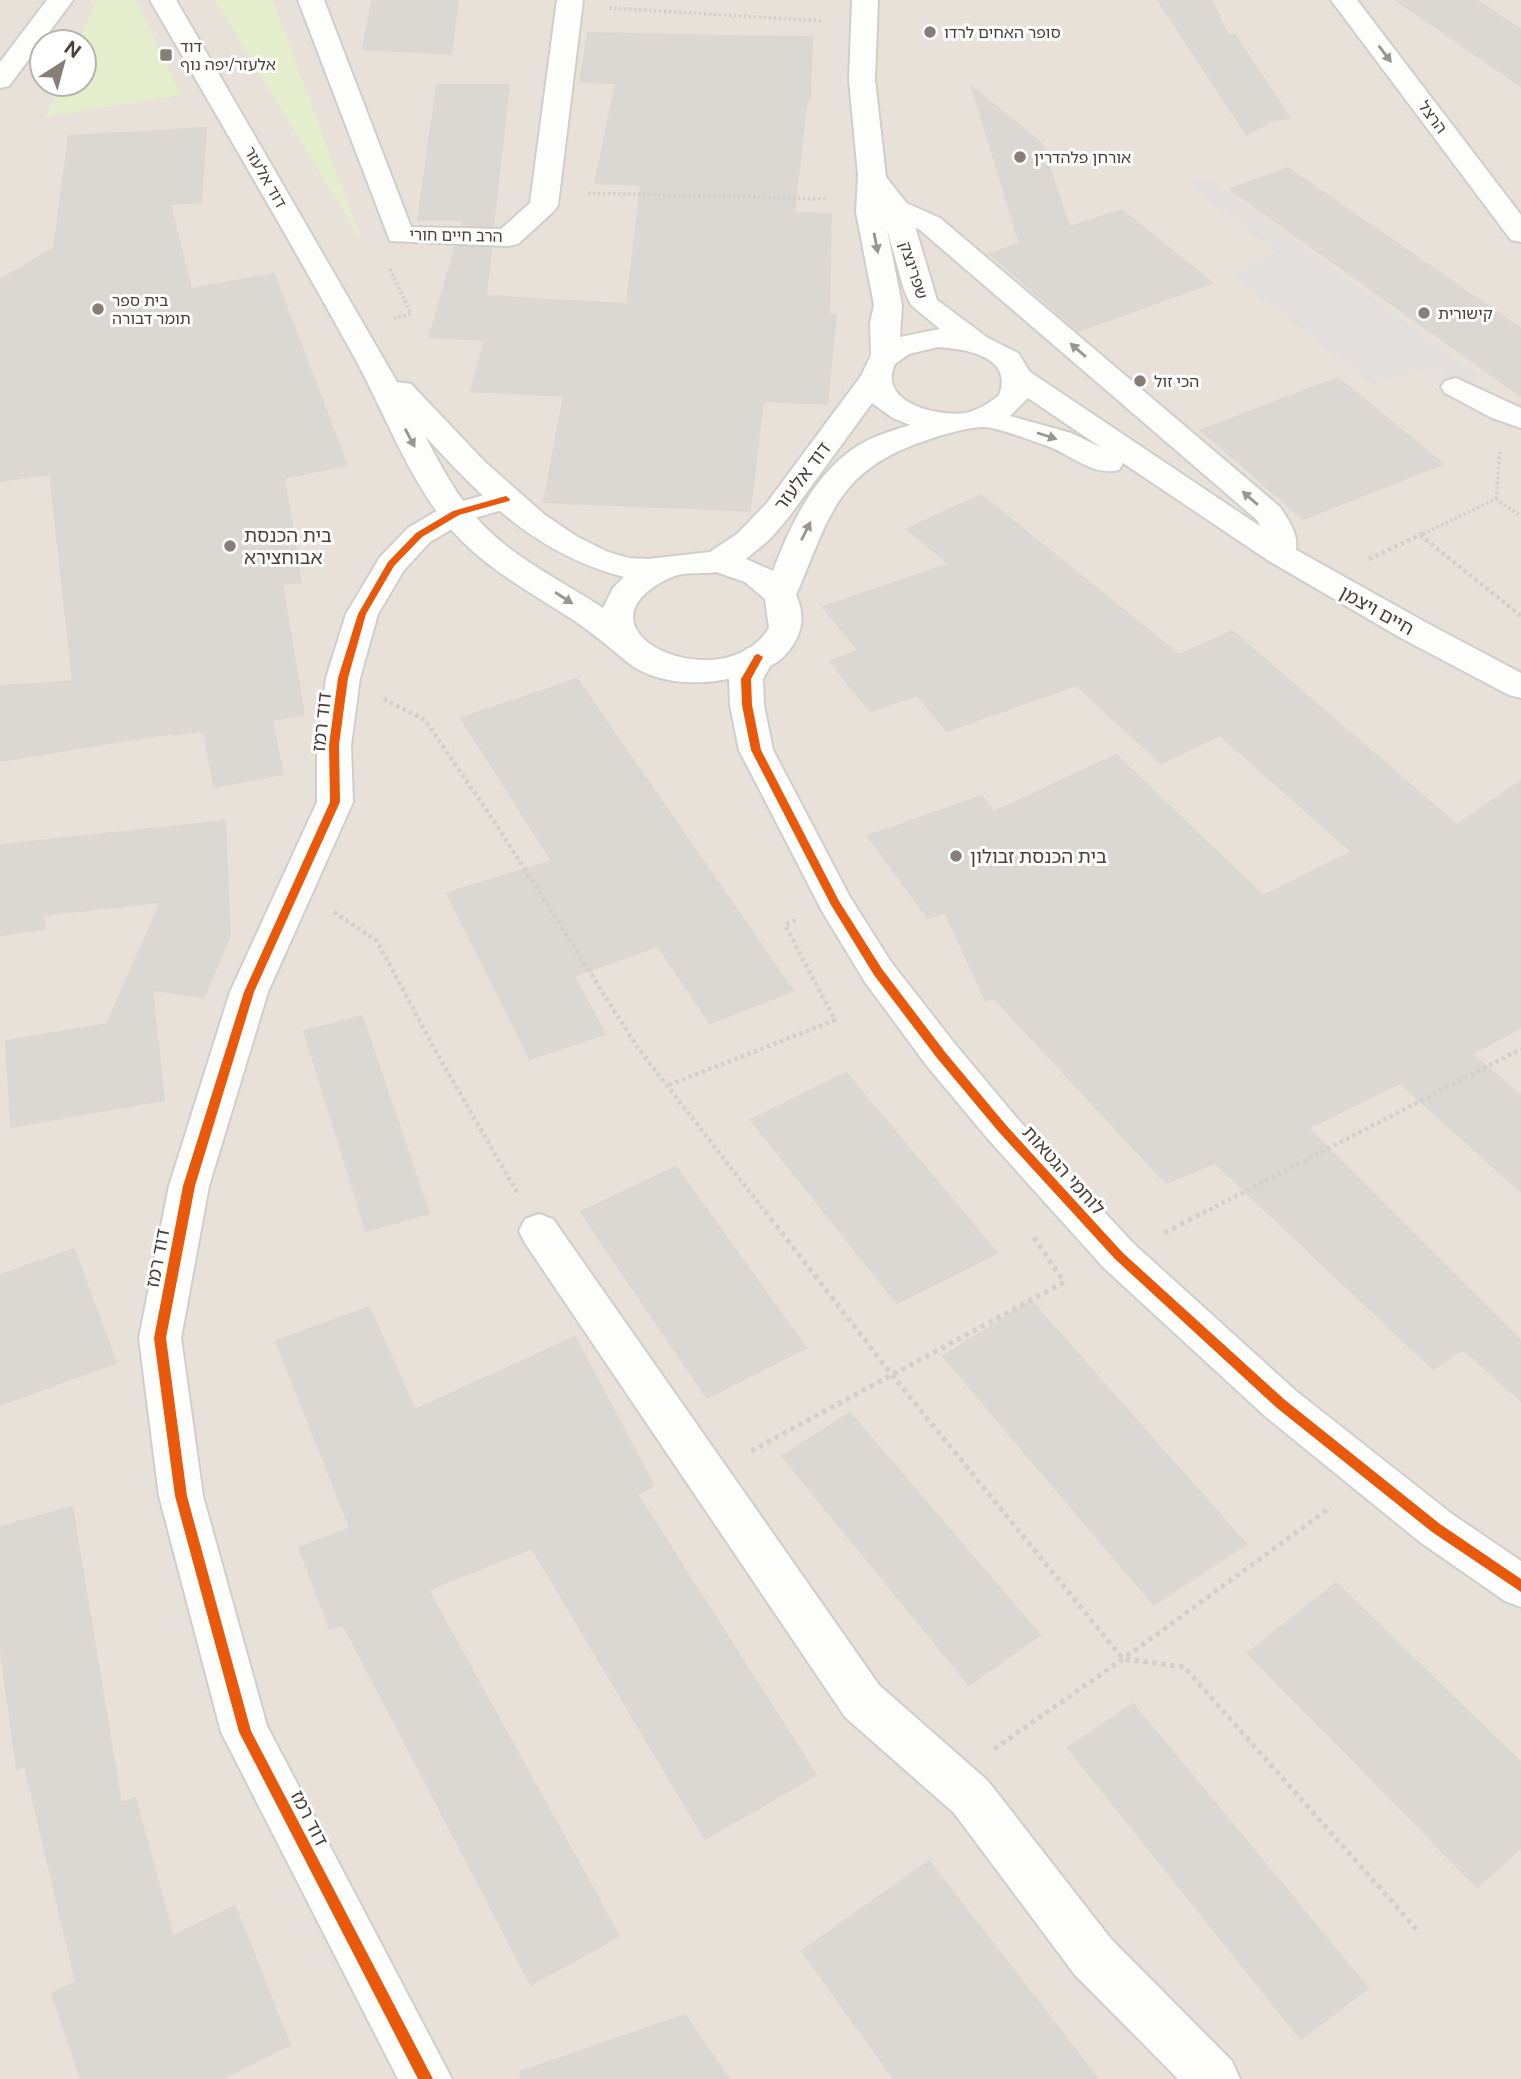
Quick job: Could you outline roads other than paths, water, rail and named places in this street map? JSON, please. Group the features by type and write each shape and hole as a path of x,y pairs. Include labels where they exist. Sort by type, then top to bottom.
{"street":[{"path":"0,80 61,0"},
{"name":"דוד אלעזר","path":"163,0 360,342 434,482 456,513 473,534 500,557 590,615 626,643"},
{"name":"הרב חיים חורי","path":"311,0 400,235 508,238 544,205 570,3"},
{"name":"הרצל","path":"1344,0 1521,234"},
{"name":"שפרינצק","path":"865,12 862,80 879,194 925,305 981,344"},
{"path":"879,194 930,224 1269,514 1280,532 1280,554"},
{"name":"שפרינצק","path":"879,194 870,212 888,305 881,366"},
{"path":"938,338 981,344 1011,364 1017,377 1017,390 1009,404 982,417 946,423 921,419 900,411 884,399 876,384 881,366 899,347 918,340 938,338"},
{"name":"דוד אלעזר","path":"360,342 454,448 506,499 539,526 577,551 603,562 629,569 660,569"},
{"name":"דוד אלעזר","path":"716,562 757,535 881,366"},
{"name":"חיים ויצמן","path":"1017,377 1280,554 1413,630 1521,687"},
{"path":"1456,387 1512,415"},
{"name":"חיים ויצמן","path":"982,417 1060,440 1237,527"},
{"name":"דוד אלעזר","path":"780,594 811,519 846,471 867,454 946,423"},
{"name":"דוד רמז","path":"426,2079 245,1732 181,1496 160,1338 189,1186 249,992 335,802 334,745 343,678 362,614 391,564 419,535 456,513 506,499"},
{"path":"716,562 739,567 763,578 780,594 787,612 785,632 771,650 740,668 710,673 680,672 644,659 626,643 617,625 622,598 638,582 660,569 687,563 716,562"},
{"name":"לוחמי הגטאות","path":"758,657 746,679 747,705 756,750 835,902 878,972 941,1055 1119,1256 1281,1404 1436,1528 1521,1587"},
{"path":"539,1231 862,1701 971,1797 1093,1957 1214,2079"}],"place":[{"name":"סופר האחים לרדו","path":"930,32"},
{"name":"דוד אלעזר/יפה נוף","path":"166,55"},
{"name":"אורחן פלהדרין","path":"1020,157"},
{"name":"בית ספר תומר דבורה","path":"98,309"},
{"name":"קישורית","path":"1424,313"},
{"name":"הכי זול","path":"1140,381"},
{"name":"בית הכנסת אבוחצירא","path":"230,546"},
{"name":"בית הכנסת זבולון","path":"956,856"}]}
